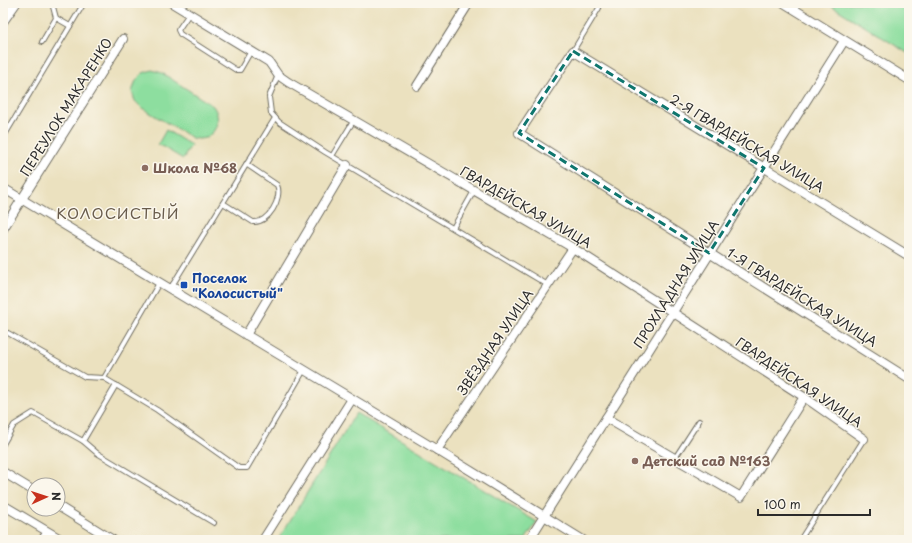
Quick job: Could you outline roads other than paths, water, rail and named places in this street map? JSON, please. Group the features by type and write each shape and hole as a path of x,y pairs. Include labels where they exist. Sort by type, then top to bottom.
{"street":[{"path":"3,20 15,3"},
{"name":"ГВАРДЕЙСКАЯ УЛИЦА","path":"172,3 269,62 278,75 573,248 804,397 864,440"},
{"path":"418,86 469,3"},
{"path":"784,3 909,80"},
{"name":"ПЕРЕУЛОК МАКАРЕНКО","path":"3,229 123,39"},
{"name":"ПРОХЛАДНАЯ УЛИЦА","path":"529,540 844,41"},
{"name":"1-Я ГВАРДЕЙСКАЯ УЛИЦА","path":"573,50 519,133 909,379"},
{"name":"2-Я ГВАРДЕЙСКАЯ УЛИЦА","path":"573,50 909,256"},
{"path":"246,335 347,165"},
{"path":"3,188 159,283 173,289 583,540"},
{"name":"ЗВЁЗДНАЯ УЛИЦА","path":"437,450 573,248"},
{"path":"606,418 741,497 804,397"},
{"path":"263,540 352,399"},
{"path":"3,472 26,486"},
{"path":"3,505 62,540"},
{"path":"66,511 113,540"}],"lane":[{"path":"42,42 56,18 52,3"},
{"path":"3,138 84,3"},
{"path":"573,50 599,8"},
{"path":"189,14 178,30 180,34 236,70 240,70 251,51"},
{"path":"56,18 70,26"},
{"path":"278,75 270,97 271,112 279,122 332,156 548,285"},
{"path":"173,289 246,164 275,118"},
{"path":"332,156 354,120"},
{"path":"223,203 253,222 258,223 266,219 278,198 279,189 277,185 246,164"},
{"path":"453,228 474,191"},
{"path":"104,378 159,283"},
{"path":"8,333 85,377 104,378 116,385 157,410 239,468 247,468 304,370"},
{"path":"83,441 116,385"},
{"path":"3,444 14,424 33,413 83,441 97,453 214,523"},
{"path":"675,458 699,421"},
{"path":"800,540 864,440"},
{"path":"40,540 46,531"}],"place":[{"name":"Школа №68","path":"145,168"},
{"name":"Поселок \"Колосистый\"","path":"184,285"},
{"name":"Детский cад №163","path":"635,461"}],"district":[{"name":"КОЛОСИСТЫЙ","path":"118,214"}]}
